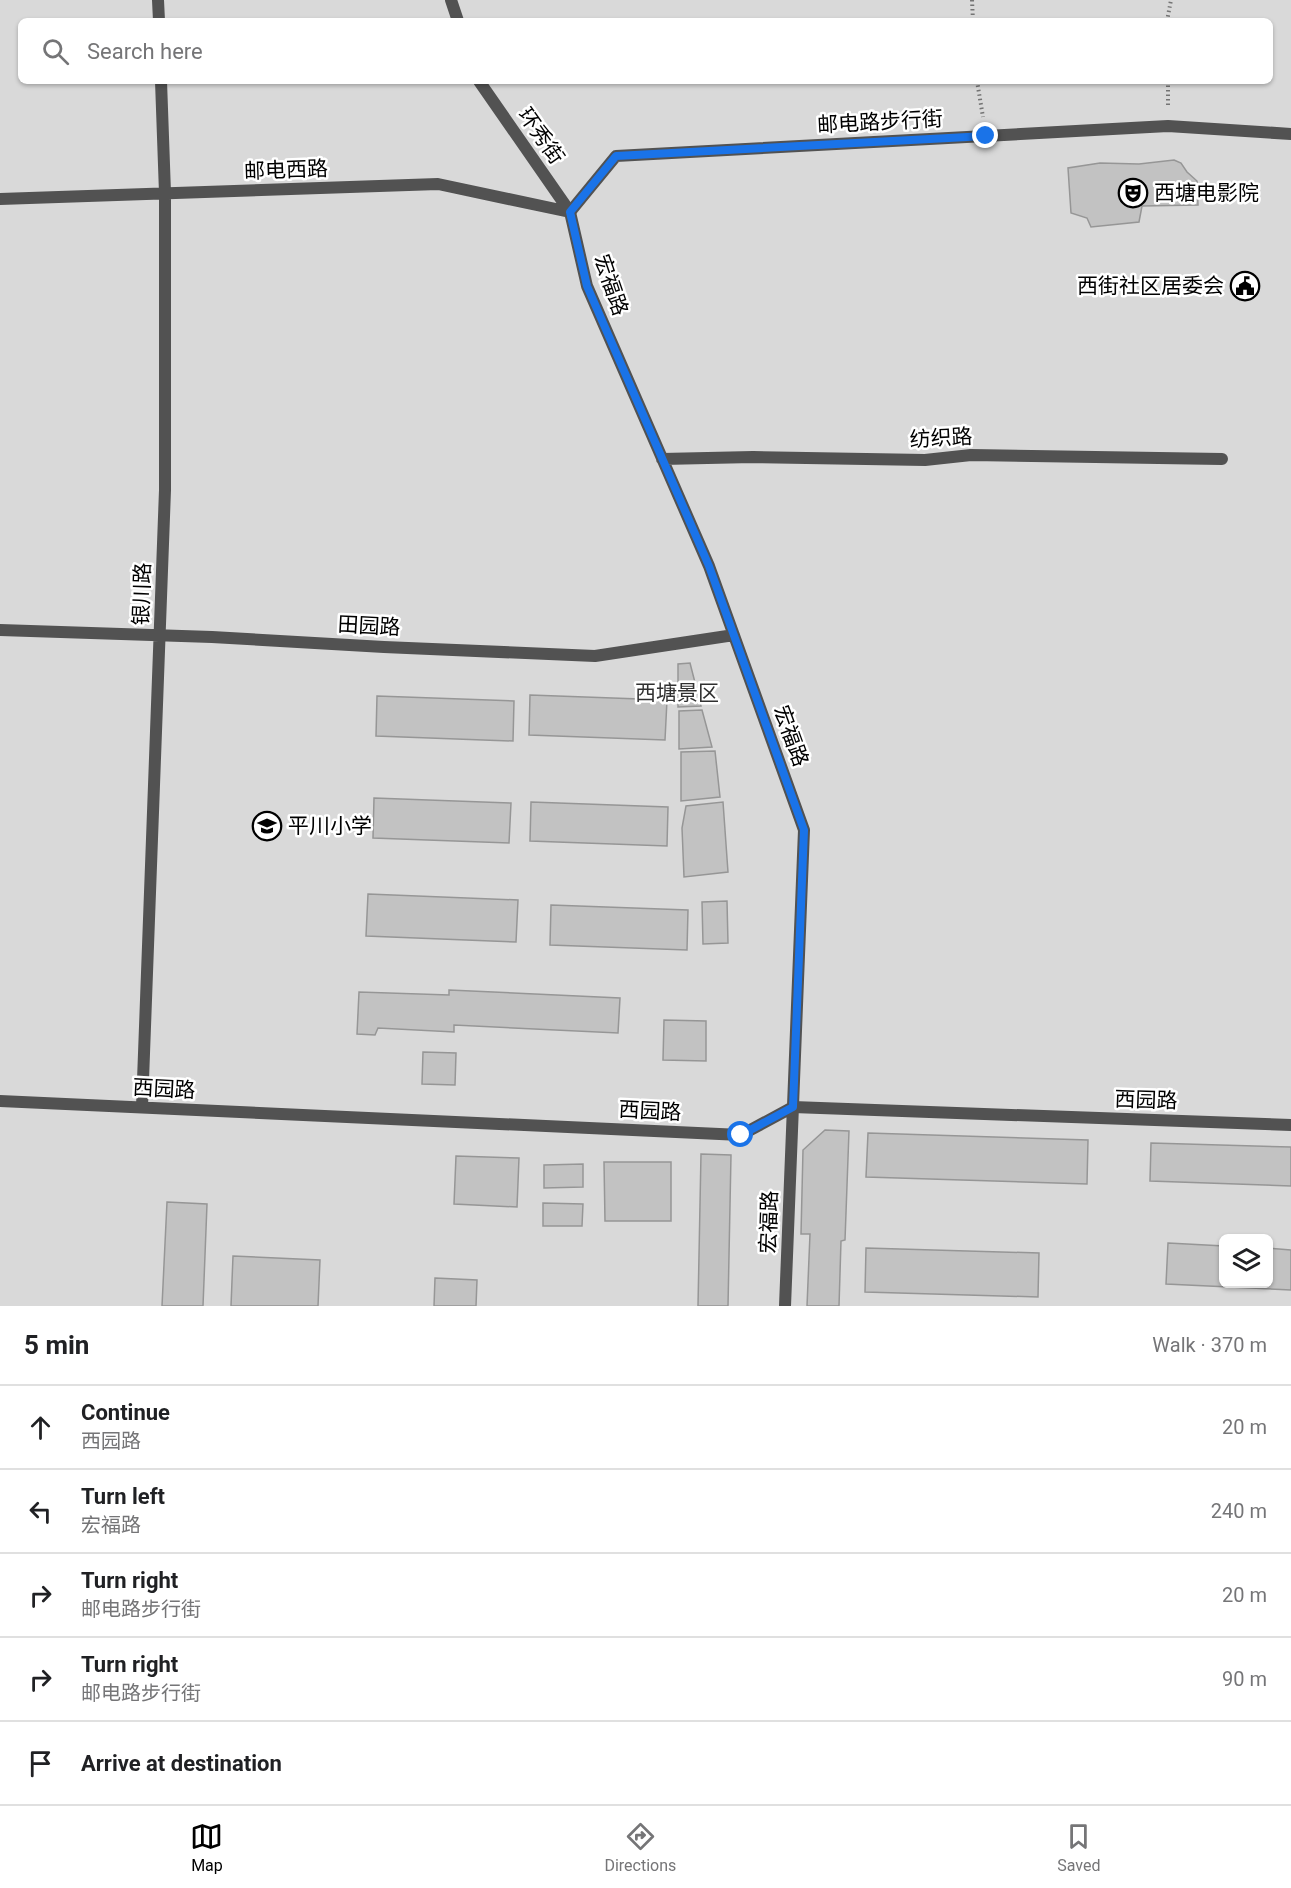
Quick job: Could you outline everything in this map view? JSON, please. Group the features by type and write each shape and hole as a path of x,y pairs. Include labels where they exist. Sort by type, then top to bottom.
{"street":[{"path":"158,0 159,18"},
{"path":"451,0 457,18"},
{"name":"银川路","path":"142,1107 165,490 165,193 161,84"},
{"name":"环秀街","path":"481,84 570,212"},
{"name":"邮电路步行街","path":"570,212 616,156 1168,126 1291,134"},
{"name":"邮电西路","path":"0,199 438,184 570,212"},
{"name":"宏福路","path":"570,212 587,286 709,566 804,830 785,1306"},
{"name":"纺织路","path":"662,459 753,457 925,460 971,455 1222,459"},
{"name":"田园路","path":"0,630 160,635 595,656 734,635"},
{"name":"西园路","path":"0,1101 741,1135 793,1107 1291,1125"}],"path":[{"path":"972,0 973,18"},
{"path":"1168,18 1172,0"},
{"path":"977,84 986,136"},
{"path":"1168,84 1168,126"}],"green space":[{"name":"西塘景区","path":"0,0 1291,0 1291,1306 0,1306"}],"building":[{"name":"西塘电影院","path":"1174,160 1181,163 1197,181 1198,205 1142,206 1139,222 1091,227 1087,218 1071,213 1068,168 1100,163 1139,164"},
{"path":"690,663 701,706 678,707 678,664"},
{"path":"530,695 667,700 665,740 529,735"},
{"path":"377,696 514,701 513,741 376,736"},
{"path":"702,710 712,747 679,749 679,711"},
{"path":"715,751 720,797 681,801 681,752"},
{"path":"374,798 511,803 509,843 373,838"},
{"path":"531,802 668,807 667,846 530,841"},
{"path":"723,802 728,872 684,877 682,828 686,806"},
{"path":"368,894 518,900 516,942 366,936"},
{"path":"727,901 728,943 703,944 702,902"},
{"path":"551,905 688,910 687,950 550,945"},
{"path":"449,990 620,998 618,1033 454,1025 454,1032 378,1028 375,1035 357,1034 359,992 449,995"},
{"path":"664,1020 706,1021 706,1061 663,1060"},
{"path":"423,1052 456,1053 455,1085 422,1084"},
{"path":"825,1130 849,1131 845,1240 841,1241 839,1306 807,1306 810,1234 801,1234 803,1150"},
{"path":"868,1133 1088,1140 1087,1184 866,1177"},
{"path":"1151,1143 1291,1147 1291,1186 1150,1181"},
{"path":"701,1154 731,1155 728,1306 698,1306"},
{"path":"456,1156 519,1158 517,1207 454,1204"},
{"path":"604,1162 671,1162 671,1221 605,1221"},
{"path":"583,1164 583,1187 544,1188 544,1165"},
{"path":"167,1202 207,1204 203,1306 162,1306"},
{"path":"543,1203 583,1204 582,1226 543,1226"},
{"path":"1168,1243 1219,1246 1219,1287 1166,1284"},
{"path":"866,1248 1039,1253 1038,1297 865,1292"},
{"path":"1273,1248 1291,1250 1291,1290 1249,1288 1273,1288"},
{"path":"233,1256 320,1260 318,1306 231,1306"},
{"path":"435,1278 477,1280 476,1306 434,1306"}],"place":[{"name":"西塘电影院","path":"1133,193"},
{"name":"西街社区居委会","path":"1245,286"},
{"name":"平川小学","path":"267,826"}],"route":[{"path":"741,1135 793,1107 804,830 709,566 587,286 570,212 616,156 986,136"}]}
